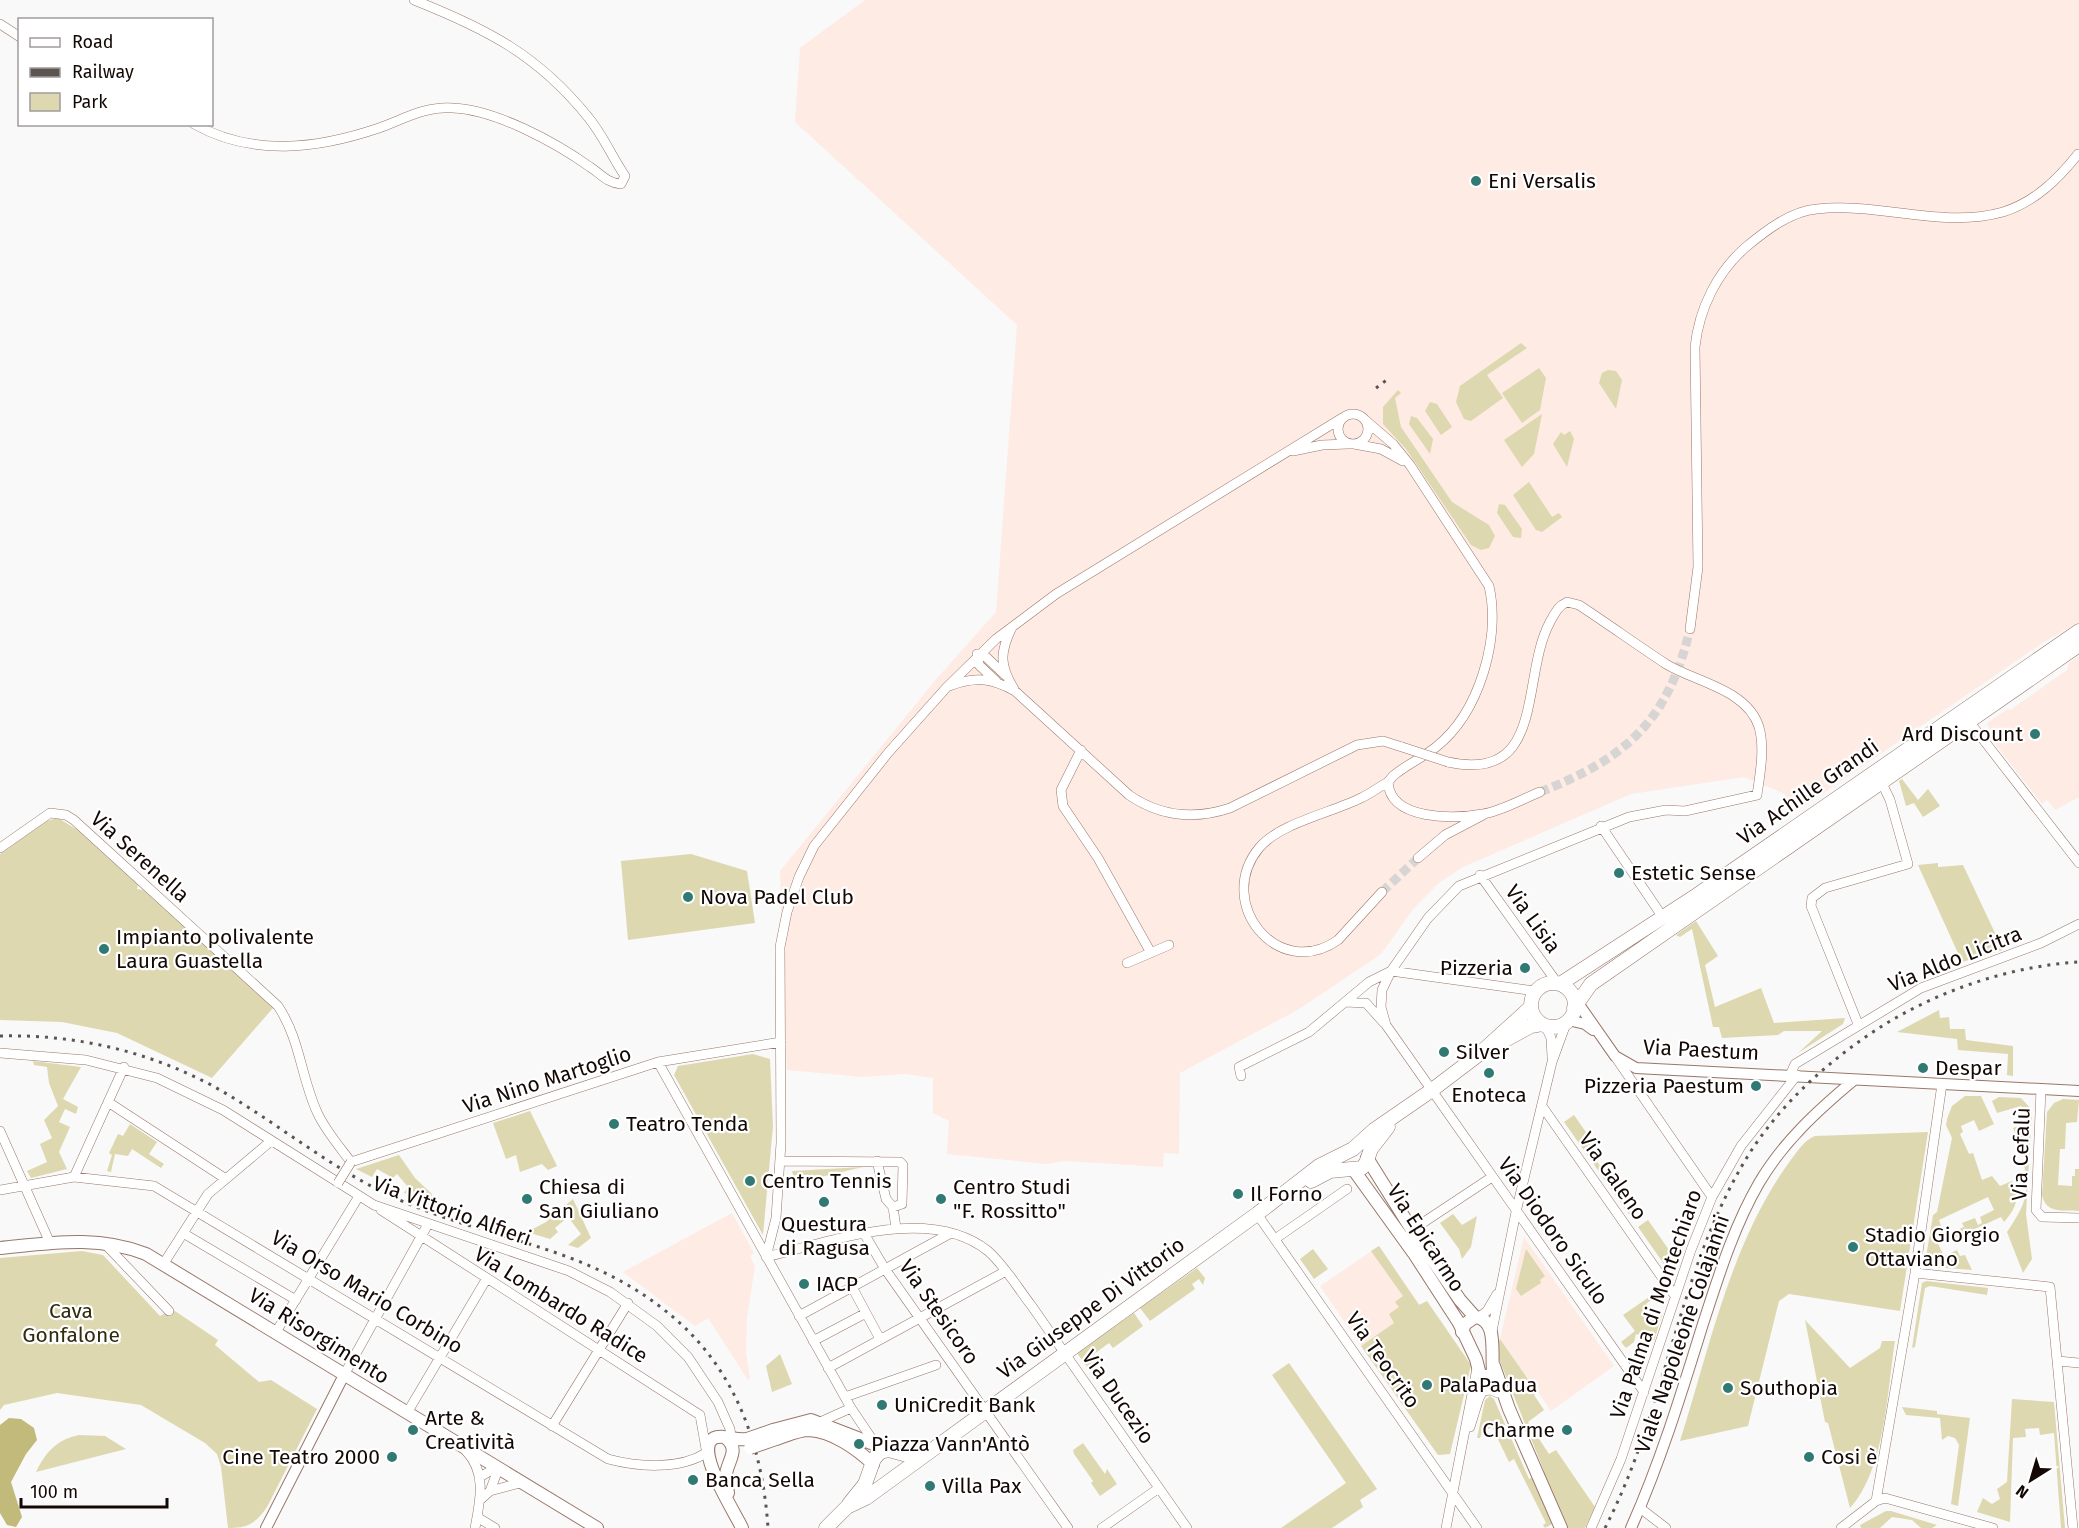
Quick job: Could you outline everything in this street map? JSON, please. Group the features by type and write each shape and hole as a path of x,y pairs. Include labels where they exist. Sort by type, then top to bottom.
{"main road":[{"name":"Via Achille Grandi","path":"1559,984 2079,631"},
{"name":"Via Achille Grandi","path":"1572,1010 1591,984 2079,645"},
{"path":"1280,1197 1331,1158 1352,1149 1374,1130 1396,1117 1478,1055 1531,1007 1535,991 1545,984 1559,984 1572,1010 1557,1026 1531,1026 1478,1055"},
{"path":"1531,1007 1536,1018 1544,1025"},
{"path":"1280,1197 1330,1170 1362,1168 1396,1117"},
{"path":"1352,1149 1360,1149 1367,1158"},
{"path":"1352,1149 1346,1159 1352,1168"},
{"name":"Via Epicarmo","path":"1367,1158 1412,1230 1460,1300 1477,1318 1488,1322 1492,1330"},
{"name":"Via Epicarmo","path":"1352,1168 1415,1255 1462,1332 1484,1379 1509,1409"},
{"name":"Via Giuseppe Di Vittorio","path":"847,1507 866,1498 1280,1197"},
{"name":"Via Risorgimento","path":"0,1248 103,1241 123,1245 164,1263 495,1468 597,1528"},
{"path":"1462,1332 1465,1324 1477,1318"},
{"path":"1484,1379 1493,1372 1492,1330"},
{"path":"1492,1361 1509,1409 1561,1528"},
{"path":"775,1435 800,1421 820,1422 886,1449 926,1453"},
{"path":"707,1454 720,1465 731,1447 775,1435 802,1431 818,1432 855,1448 881,1477 894,1476 900,1466 886,1449"},
{"path":"731,1447 719,1437 711,1440 707,1454 741,1528"},
{"path":"730,1504 726,1476 731,1447"},
{"path":"828,1528 865,1484 877,1454 886,1449"}],"street":[{"path":"198,126 233,142 268,147 301,147 372,130 432,108 453,107 482,112 535,136 590,166 611,183 621,184 625,176 589,118 528,57 491,33 414,0"},
{"path":"0,24 18,35"},
{"path":"1690,629 1698,567 1695,369 1697,326 1711,292 1732,260 1782,221 1815,208 1875,210 1956,218 2005,211 2043,192 2078,154"},
{"path":"766,1257 776,1218 780,1161 780,947 787,912 799,877 814,846 946,688 977,654 1013,625 1056,594 1351,414 1364,419 1393,444 1410,465 1489,586 1493,606 1481,681 1470,705 1455,728 1436,748 1398,771 1388,782 1362,798 1266,841 1248,866 1244,890 1251,920 1263,936 1287,950 1307,952 1330,946 1338,940 1382,892"},
{"path":"1342,418 1338,433 1344,442 1381,448 1410,465"},
{"path":"1280,456 1304,447 1352,444 1362,441 1367,433 1364,419"},
{"path":"977,654 979,665 996,681 1015,691 1129,795 1145,806 1178,816 1194,817 1230,808 1357,745 1383,741 1448,762 1474,764 1495,760 1510,752 1524,728 1541,638 1557,608 1567,602 1573,602 1668,665 1719,687 1746,707 1759,726 1761,757 1757,795 1685,811 1666,810 1629,817 1480,875 1459,886 1428,918 1391,971 1382,990 1382,1007 1386,1025"},
{"path":"1005,675 1003,646 1013,625"},
{"path":"977,654 986,657 1005,675 1015,691"},
{"path":"946,688 970,679 996,681"},
{"path":"1968,720 2079,862"},
{"path":"1081,750 1061,790 1063,806 1098,858 1151,953"},
{"path":"1858,1024 1810,906 1812,898 1825,888 1908,864 1890,800 1881,781"},
{"path":"1388,782 1393,801 1413,811 1443,816 1485,814"},
{"path":"1418,858 1445,835 1485,814 1540,792"},
{"name":"Via Serenella","path":"0,848 50,813 66,815 74,820 278,1006 296,1040 316,1110 325,1128 351,1162"},
{"path":"1601,826 1662,916"},
{"name":"Via Lisia","path":"1480,875 1559,984"},
{"name":"Via Aldo Licitra","path":"1794,1075 1795,1064 1921,988 2042,943 2079,924"},
{"path":"1127,963 1169,945"},
{"path":"1240,1076 1239,1067 1309,1032 1369,982 1391,971 1535,991"},
{"name":"Via Diodoro Siculo","path":"1346,1002 1366,1003 1386,1025 1644,1392"},
{"path":"1492,1330 1516,1212 1552,1062 1572,1010 1599,1035"},
{"name":"Via Paestum","path":"1572,1010 1599,1035 1614,1056 1626,1064 1644,1069 2079,1091"},
{"path":"1544,1025 1551,1038 1552,1062"},
{"name":"Via Nino Martoglio","path":"351,1162 658,1062 781,1042"},
{"name":"Via Vittorio Alfieri","path":"0,1053 86,1060 124,1067 188,1091 223,1110 374,1205 569,1272 628,1303 657,1326 688,1358 718,1402 731,1447"},
{"path":"1614,1056 1712,1197"},
{"path":"658,1062 847,1402 886,1449"},
{"path":"74,1177 124,1067"},
{"name":"Via Palma di Montechiaro","path":"1591,1528 1621,1459 1675,1296 1712,1197 1741,1146 1794,1075"},
{"name":"Viale Napoleone Colajanni","path":"1631,1528 1664,1448 1725,1259 1755,1191 1795,1136 1818,1110 1854,1080"},
{"path":"1876,1501 1915,1273 1942,1084"},
{"name":"Via Cefalù","path":"2041,1089 2036,1210 2042,1216 2079,1218"},
{"path":"108,1102 226,1179"},
{"name":"Via Galeno","path":"1542,1106 1675,1296"},
{"path":"0,1131 50,1243"},
{"path":"164,1263 208,1194 271,1141"},
{"path":"780,1161 877,1161 903,1164 902,1204 893,1208"},
{"path":"877,1161 886,1199 893,1208 896,1228"},
{"path":"338,1183 351,1162"},
{"path":"1412,1230 1492,1176"},
{"name":"Via Orso Mario Corbino","path":"0,1190 74,1177 153,1186 197,1210 608,1459 619,1462 683,1463 707,1454"},
{"path":"1275,1239 1347,1189"},
{"path":"276,1332 359,1196"},
{"name":"Via Lombardo Radice","path":"374,1205 421,1238 700,1415 707,1454"},
{"name":"Via Teocrito","path":"1257,1214 1477,1528"},
{"path":"266,1528 344,1375 428,1224"},
{"name":"Via Ducezio","path":"766,1257 896,1228 932,1228 951,1233 985,1249 1006,1271 1187,1528"},
{"path":"438,1248 433,1239 438,1232 445,1231"},
{"path":"183,1233 296,1300"},
{"path":"799,1316 951,1233"},
{"name":"Via Stesicoro","path":"865,1234 885,1269 1068,1528"},
{"path":"103,1241 169,1311"},
{"path":"828,1368 1006,1271"},
{"path":"1915,1273 2050,1287 2073,1528"},
{"path":"406,1413 487,1278"},
{"path":"852,1287 880,1339"},
{"path":"1477,1318 1487,1311 1501,1287"},
{"path":"552,1426 628,1303"},
{"path":"813,1341 866,1313"},
{"path":"2058,1361 2079,1363"},
{"path":"820,1422 847,1402 936,1365"},
{"path":"1466,1438 1484,1379"},
{"path":"1446,1528 1466,1438 1484,1379"},
{"path":"464,1448 475,1461 480,1477 480,1500 475,1528"},
{"path":"480,1477 495,1468 496,1475 490,1491"},
{"path":"480,1500 490,1491 520,1483"},
{"path":"1102,1528 1159,1488"},
{"path":"1840,1528 1876,1501 1885,1498 1899,1500 1993,1528"},
{"path":"1640,1508 1666,1528"},
{"path":"477,1517 495,1528"}],"shaded area":[{"path":"865,0 2079,0 2079,622 2044,642 1797,811 1783,793 1744,777 1631,794 1463,867 1439,883 1414,908 1381,954 1299,1009 1180,1073 1179,1154 1164,1153 1163,1167 1064,1161 1047,1164 947,1154 949,1121 933,1113 933,1078 905,1074 862,1077 787,1070 780,871 938,677 996,612 1017,325 795,122 800,48"},
{"name":"Ard Discount","path":"2079,656 2079,797 2055,810 2047,800 2042,804 1996,745 1987,723 2008,709 2010,710 2067,670 2069,663"},
{"path":"732,1213 754,1253 750,1256 755,1266 747,1318 746,1353 750,1379 748,1380 708,1318 695,1326 623,1272"},
{"path":"1524,1237 1614,1366 1551,1411 1500,1339"},
{"path":"1379,1246 1420,1305 1361,1346 1320,1286"},
{"path":"9,1418 21,1419 34,1428 37,1440 26,1454 11,1482 22,1517 16,1527 7,1525 0,1513 0,1425"}],"green space":[{"path":"1521,343 1527,348 1487,375 1503,398 1471,421 1464,419 1456,402 1460,386"},
{"path":"1539,368 1546,378 1540,410 1522,423 1502,393"},
{"path":"1608,370 1616,371 1622,380 1616,409 1599,383 1602,373"},
{"path":"1398,390 1401,393 1395,398 1401,427 1452,502 1489,525 1495,536 1489,548 1481,550 1471,545 1406,449 1383,424 1383,407"},
{"path":"1430,402 1437,404 1452,427 1441,435 1425,411"},
{"path":"1542,414 1534,454 1522,467 1504,440"},
{"path":"1411,416 1417,418 1433,439 1430,454 1409,424"},
{"path":"1570,431 1574,439 1567,467 1553,444 1561,432 1564,435"},
{"path":"1529,482 1552,517 1559,513 1562,517 1542,532 1536,530 1513,495"},
{"path":"1499,504 1505,505 1522,529 1521,538 1513,537 1497,513"},
{"path":"1902,779 1918,800 1928,789 1940,806 1923,817 1914,803 1906,806 1899,781"},
{"name":"Impianto polivalente Laura Guastella","path":"58,818 76,829 138,885 137,889 143,890 273,1008 212,1078 117,1033 62,1022 0,1020 0,854 46,821"},
{"name":"Nova Padel Club","path":"691,854 747,871 755,923 628,940 621,861"},
{"path":"1938,863 1938,867 1963,865 2003,950 1962,962 1918,865"},
{"path":"1696,921 1718,956 1705,965 1715,1007 1761,988 1774,1023 1845,1018 1843,1024 1798,1053 1822,1031 1784,1031 1778,1035 1722,1038 1719,1027 1713,1027 1692,929 1680,937 1676,935"},
{"path":"1939,1010 1940,1018 1949,1017 1950,1029 1965,1029 1966,1040 2013,1046 2013,1076 2007,1075 2008,1054 1958,1050 1957,1039 1897,1032"},
{"name":"Centro Tennis","path":"753,1054 770,1059 773,1126 763,1235 674,1075 678,1066"},
{"path":"33,1061 81,1067 63,1099 78,1107 76,1114 65,1109 59,1122 70,1127 59,1152 67,1169 31,1178 27,1171 47,1162 40,1144 52,1138 44,1120 58,1106 49,1083 47,1067 34,1065"},
{"path":"1965,1096 1981,1096 1994,1124 1979,1131 1974,1120 1961,1126 1963,1132 1960,1134 1969,1154 1973,1153 1982,1180 1992,1176 2000,1186 2012,1181 2016,1193 2014,1208 2004,1222 2001,1217 1953,1239 1949,1238 1946,1231 1949,1229 1950,1233 1964,1227 1962,1223 1975,1218 1978,1225 1982,1223 1980,1217 1994,1210 1988,1197 1939,1220 1942,1229 1933,1233 1944,1256 1957,1250 1960,1256 1965,1255 1972,1270 1933,1267 1926,1257 1933,1215 1937,1212 1952,1138 1946,1125 1947,1119 1952,1106"},
{"path":"1999,1097 2021,1098 2032,1110 2026,1214 2032,1259 2023,1273 2007,1232 2019,1212 2026,1192 2024,1165 2026,1158 2013,1128 2022,1125 2020,1121 2026,1117 2021,1106 1997,1113 1992,1101"},
{"path":"2063,1099 2079,1100 2077,1122 2066,1123 2065,1149 2060,1149 2058,1185 2072,1186 2072,1176 2075,1176 2075,1169 2079,1169 2079,1211 2061,1211 2051,1208 2042,1195 2047,1112 2054,1103"},
{"path":"530,1111 557,1166 548,1170 542,1164 520,1172 516,1155 506,1159 493,1123"},
{"path":"1574,1115 1597,1148 1591,1153 1636,1218 1633,1220 1564,1122"},
{"path":"130,1124 157,1142 149,1154 164,1164 161,1168 132,1149 128,1156 115,1154 111,1172 107,1171 112,1155 109,1153 118,1134 123,1136"},
{"path":"1928,1132 1900,1311 1789,1294 1779,1301 1748,1426 1680,1441 1712,1332 1737,1260 1770,1192 1798,1150 1815,1136"},
{"path":"399,1155 415,1178 432,1194 430,1201 404,1193 408,1187 397,1174 393,1178 377,1169 372,1177 356,1169"},
{"path":"863,1167 795,1183 792,1171"},
{"path":"573,1199 591,1238 578,1248 568,1245 581,1234 568,1217 555,1228 558,1232 550,1239 527,1232 546,1222"},
{"path":"1453,1214 1462,1225 1477,1216 1471,1247 1462,1259 1459,1249 1440,1223"},
{"path":"1648,1220 1669,1250 1683,1240 1685,1243 1671,1274 1638,1227"},
{"name":"PalaPadua","path":"1379,1246 1419,1305 1427,1301 1471,1365 1450,1454 1438,1455 1361,1346 1394,1323 1389,1314 1399,1307 1395,1302 1403,1296 1371,1251"},
{"path":"1313,1249 1328,1269 1314,1279 1300,1259"},
{"path":"1526,1249 1545,1276 1540,1280 1541,1283 1521,1296 1516,1289"},
{"name":"Cava Gonfalone","path":"82,1251 103,1255 160,1316 172,1309 218,1340 215,1345 259,1382 271,1380 317,1409 267,1507 250,1524 228,1528 221,1467 217,1454 205,1443 141,1405 57,1393 4,1405 0,1410 0,1258"},
{"path":"1197,1268 1205,1278 1203,1285 1199,1279 1192,1284 1195,1289 1150,1321 1140,1308"},
{"path":"1926,1281 1988,1288 1987,1295 1930,1286 1925,1288 1915,1347 1912,1348 1922,1283"},
{"path":"1652,1295 1654,1298 1646,1304 1651,1311 1662,1315 1654,1341 1636,1334 1634,1342 1626,1348 1621,1342 1635,1331 1623,1315"},
{"path":"1134,1313 1143,1326 1113,1348 1109,1343 1094,1354 1097,1360 1087,1367 1077,1353"},
{"path":"1805,1320 1850,1368 1880,1348 1882,1341 1895,1341 1878,1452 1862,1492 1850,1508 1828,1423 1825,1422"},
{"path":"1500,1339 1537,1392 1534,1395 1544,1410 1528,1422 1549,1454 1556,1450 1595,1507 1585,1528 1557,1528 1554,1523 1545,1528 1543,1525 1546,1523 1514,1459 1509,1462 1492,1427 1482,1432 1480,1438 1477,1438 1485,1400 1490,1396 1494,1399 1529,1479 1544,1471 1499,1359 1497,1347"},
{"path":"780,1354 792,1384 772,1392 766,1366"},
{"path":"1289,1363 1377,1489 1360,1500 1363,1507 1332,1528 1281,1528 1346,1483 1272,1375"},
{"path":"2012,1399 2054,1402 2065,1528 2061,1528 2054,1433 2040,1435 2039,1428 2025,1429 2026,1437 2013,1438 2010,1522 1977,1512 1983,1498 1992,1504 2000,1499 1997,1489 2007,1482"},
{"path":"1902,1407 1970,1418 1958,1506 1951,1504 1959,1445 1955,1438 1948,1436 1942,1440 1940,1418 1906,1415"},
{"path":"79,1435 105,1436 126,1449 36,1472 53,1448 64,1440"},
{"path":"1083,1443 1105,1474 1107,1469 1117,1484 1100,1496 1091,1483 1093,1481 1074,1454 1073,1450"},
{"path":"1886,1511 1937,1525 1932,1528 1921,1528 1912,1520 1892,1517 1880,1528 1861,1528 1860,1525"}],"tunnel":[{"path":"1540,792 1597,765 1620,750 1639,732 1656,712 1670,688 1690,629"},
{"path":"1382,892 1418,858"}],"railway":[{"path":"1376,388 1388,379"},
{"path":"1605,1528 1643,1438 1702,1252 1743,1164 1770,1124 1803,1088 1839,1056 1901,1015 1950,992 2001,975 2053,964 2079,962"},
{"path":"0,1036 28,1036 83,1042 137,1054 163,1063 236,1099 346,1172 393,1197 431,1213 579,1261 614,1277 648,1298 682,1325 702,1346 719,1368 733,1392 754,1444 768,1528"}],"place":[{"name":"Eni Versalis","path":"1476,181"},
{"name":"Ard Discount","path":"2035,734"},
{"name":"Estetic Sense","path":"1619,873"},
{"name":"Nova Padel Club","path":"688,897"},
{"name":"Impianto polivalente Laura Guastella","path":"104,949"},
{"name":"Pizzeria","path":"1525,968"},
{"name":"Silver","path":"1444,1052"},
{"name":"Despar","path":"1923,1068"},
{"name":"Enoteca","path":"1489,1073"},
{"name":"Pizzeria Paestum","path":"1756,1086"},
{"name":"Teatro Tenda","path":"614,1124"},
{"name":"Centro Tennis","path":"750,1181"},
{"name":"Il Forno","path":"1238,1194"},
{"name":"Chiesa di San Giuliano","path":"527,1199"},
{"name":"Centro Studi \"F. Rossitto\"","path":"941,1199"},
{"name":"Questura di Ragusa","path":"824,1202"},
{"name":"Stadio Giorgio Ottaviano","path":"1853,1247"},
{"name":"IACP","path":"804,1284"},
{"name":"PalaPadua","path":"1427,1385"},
{"name":"Southopia","path":"1728,1388"},
{"name":"UniCredit Bank","path":"882,1405"},
{"name":"Arte & Creatività","path":"413,1430"},
{"name":"Charme","path":"1567,1430"},
{"name":"Piazza Vann'Antò","path":"859,1444"},
{"name":"Cine Teatro 2000","path":"392,1457"},
{"name":"Cosi è","path":"1809,1457"},
{"name":"Banca Sella","path":"693,1480"},
{"name":"Villa Pax","path":"930,1486"}]}
